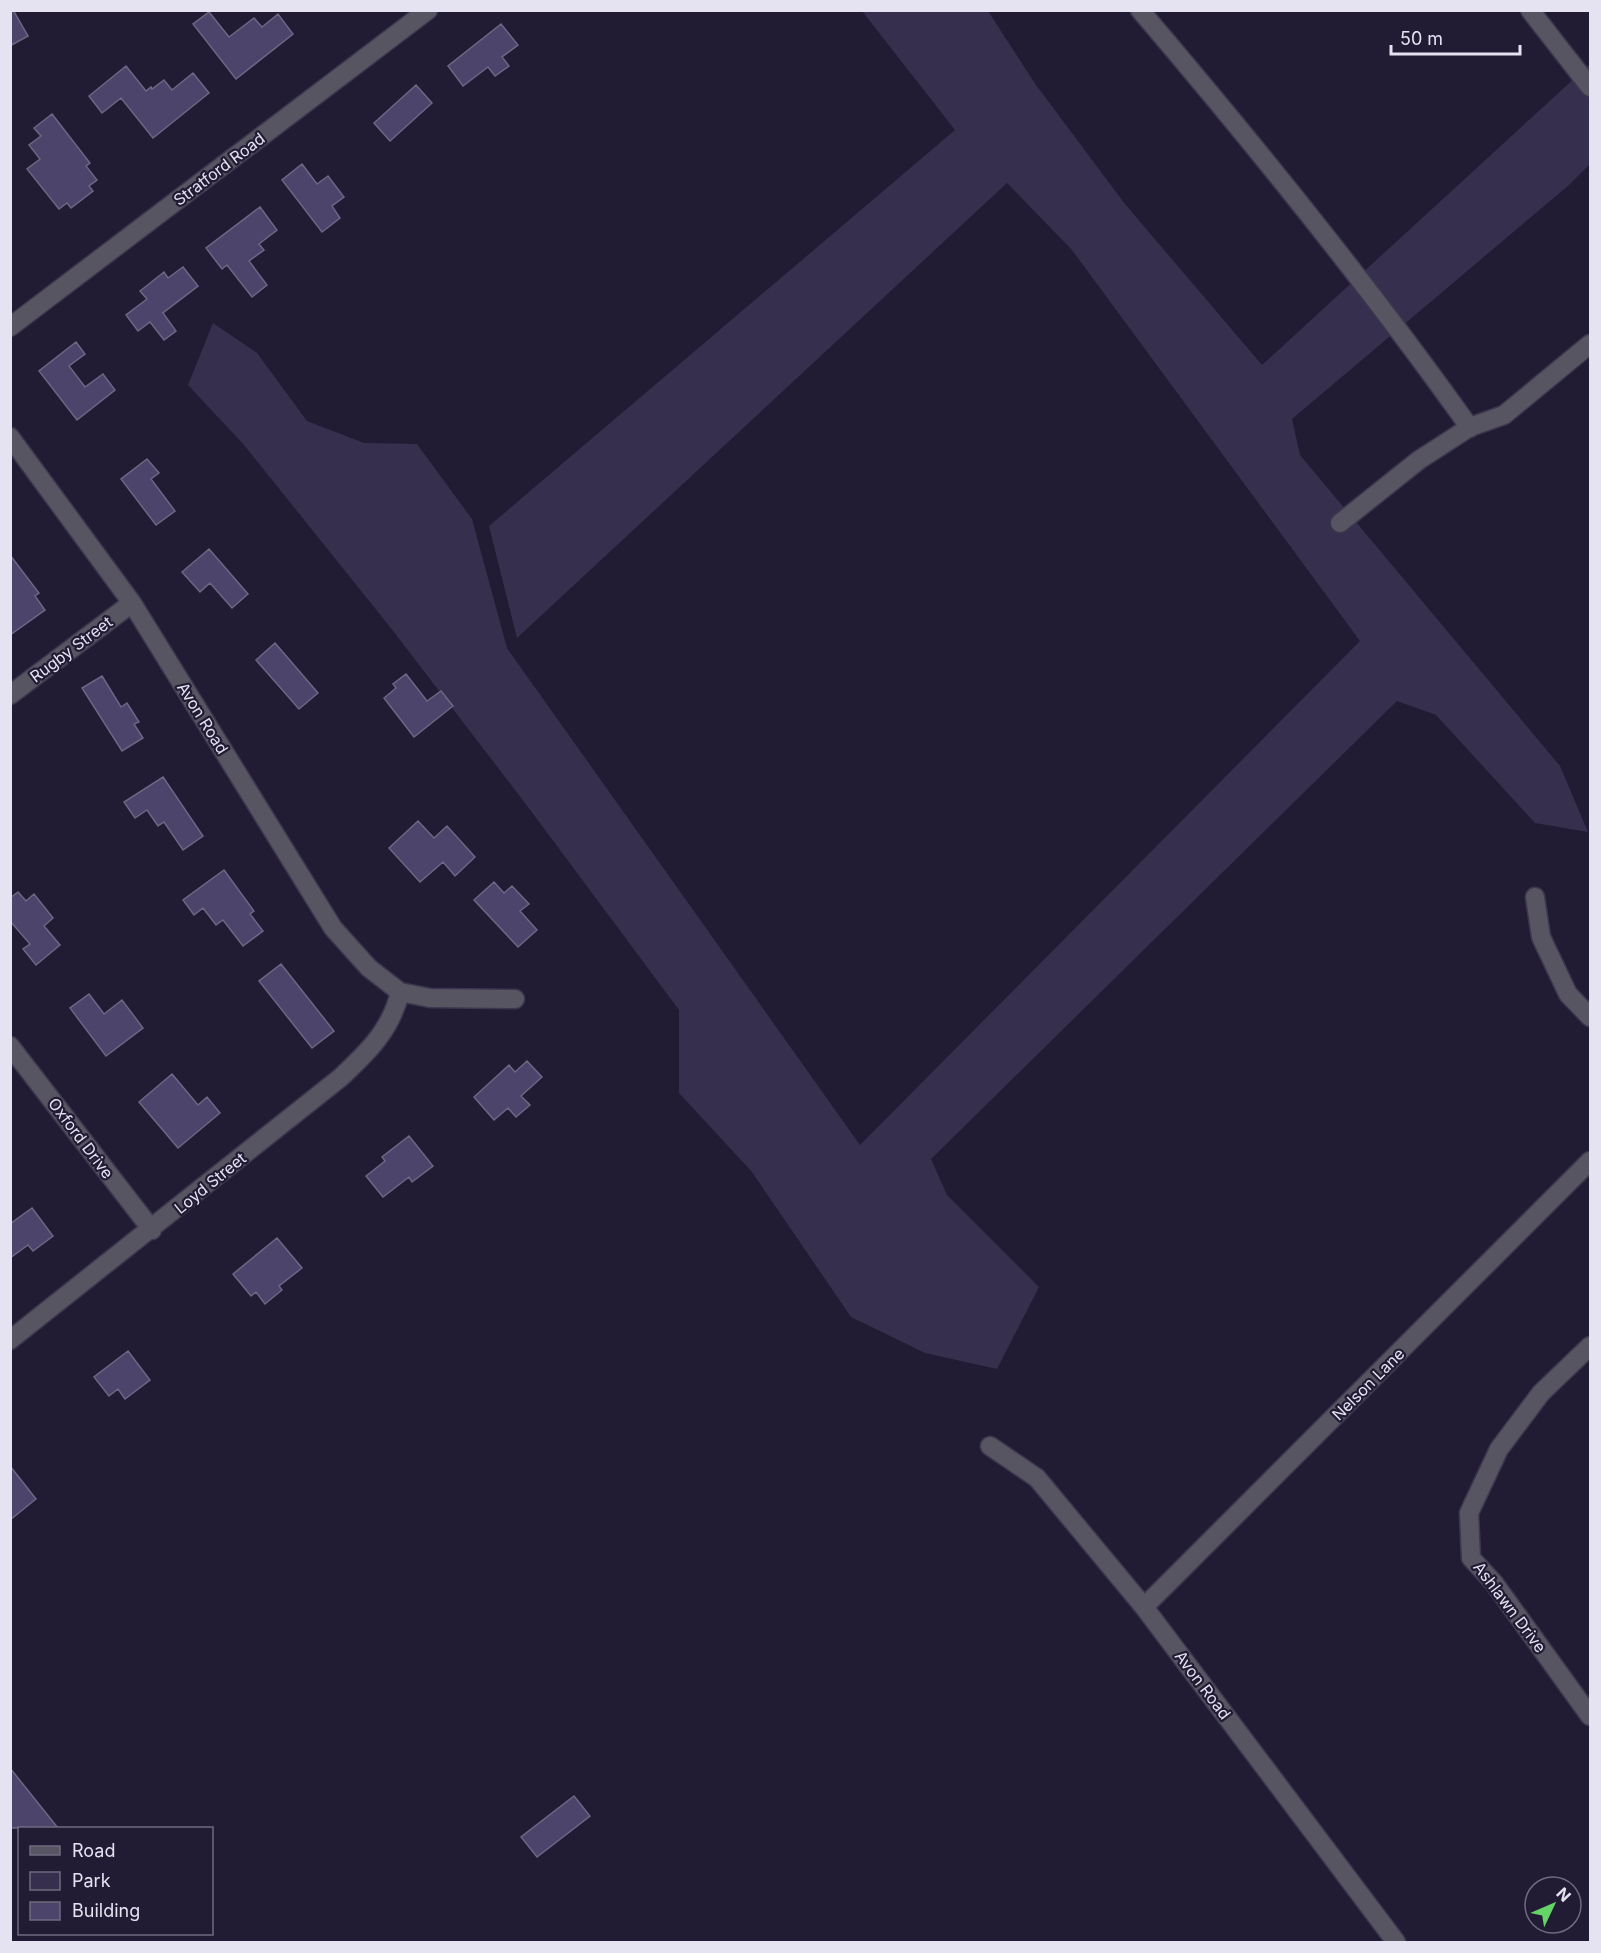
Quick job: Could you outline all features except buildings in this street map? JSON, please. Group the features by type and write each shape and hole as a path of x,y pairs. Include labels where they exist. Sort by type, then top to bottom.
{"street":[{"name":"Stratford Road","path":"10,327 428,10"},
{"path":"1140,10 1224,109 1418,355 1470,428"},
{"path":"1530,10 1590,87"},
{"path":"1340,523 1419,460 1470,428 1504,415 1590,344"},
{"name":"Avon Road","path":"10,437 132,603 333,928 369,968 400,992 430,998 515,999"},
{"name":"Rugby Street","path":"10,695 132,603"},
{"path":"1535,897 1541,937 1568,994 1590,1017"},
{"name":"Loyd Street","path":"10,1340 152,1230 340,1078 373,1047 395,1011 400,992"},
{"name":"Oxford Drive","path":"10,1046 152,1230"},
{"name":"Nelson Lane","path":"1144,1607 1590,1161"},
{"name":"Ashlawn Drive","path":"1590,1346 1540,1393 1499,1449 1469,1514 1472,1558 1494,1583 1590,1716"},
{"name":"Avon Road","path":"990,1446 1037,1478 1144,1607 1396,1942"}],"green space":[{"path":"862,11 988,11 1036,85 1125,204 1262,365 1590,64 1590,164 1569,185 1292,419 1300,455 1560,766 1588,832 1535,823 1436,715 1397,701 931,1159 947,1195 1039,1287 997,1369 925,1353 851,1317 752,1172 679,1093 679,1010 390,627 244,445 188,385 213,323 257,353 307,421 364,443 417,444 472,519 507,648 860,1145 1360,641 1072,250 1007,183 517,638 489,526 955,130"}]}
